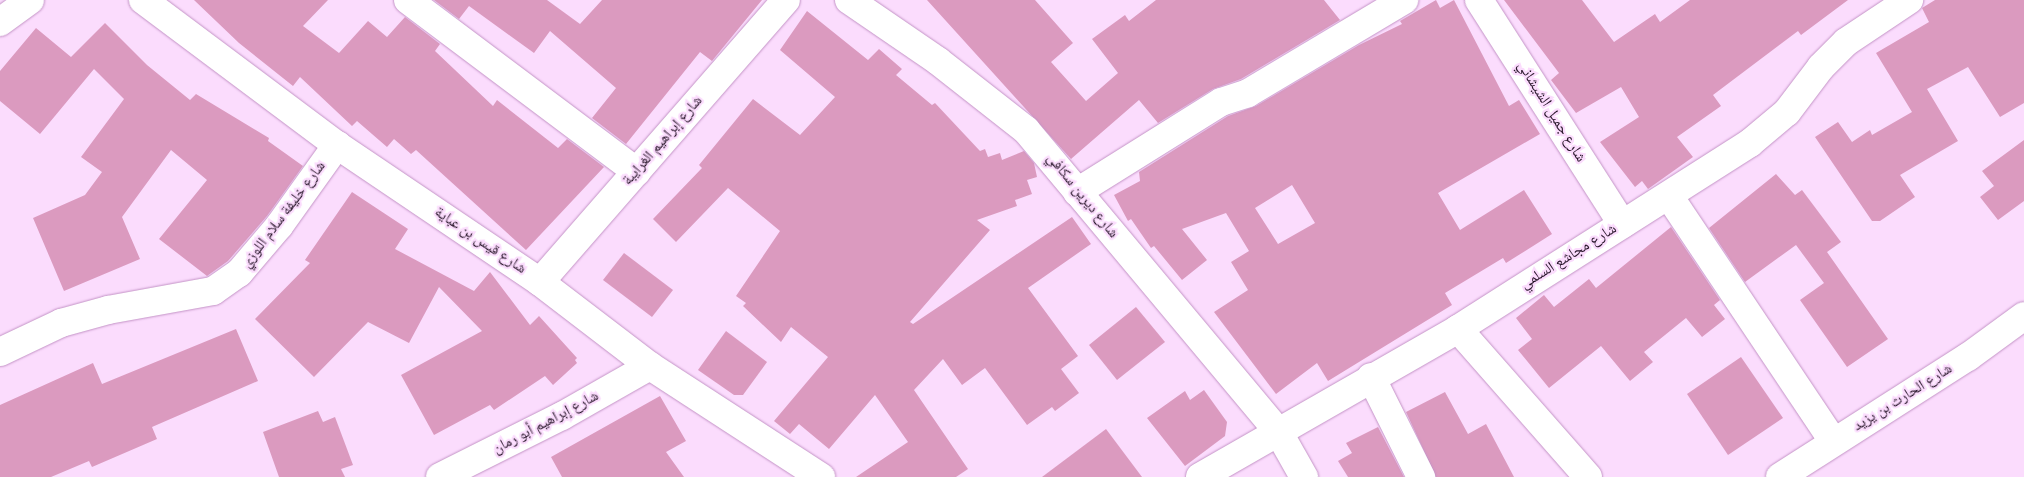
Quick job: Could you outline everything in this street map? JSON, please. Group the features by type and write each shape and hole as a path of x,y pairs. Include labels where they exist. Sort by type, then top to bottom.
{"street":[{"path":"0,22 30,0"},
{"name":"شارع قيس بن عباية","path":"143,0 337,145 540,282 650,366 821,477"},
{"path":"408,0 637,172"},
{"name":"شارع إبراهيم الغرايبة","path":"540,282 786,0"},
{"name":"شارع ديرين سكافي","path":"849,0 1000,107 1039,144 1077,192 1278,430 1304,477"},
{"path":"1077,192 1221,102 1248,93 1404,0"},
{"name":"شارع جميل الشيشاني","path":"1479,0 1622,224"},
{"name":"شارع مجاشع السلمي","path":"1200,477 1278,430 1458,329 1669,196 1758,137 1788,112 1821,67 1846,42 1909,0"},
{"name":"شارع خليفة سلام اللوزي","path":"0,352 61,323 108,310 213,291 239,273 279,226 337,145"},
{"path":"1669,196 1833,441"},
{"name":"شارع الحارث بن يزيد","path":"1780,477 1833,441 1968,357 2024,316"},
{"path":"1458,329 1588,477"},
{"name":"شارع إبراهيم أبو رمان","path":"440,477 562,416 650,366"},
{"path":"1371,377 1421,477"}],"building":[{"path":"194,0 328,0 303,26 339,53 368,21 387,37 405,17 440,44 435,51 493,106 497,100 558,148 567,139 604,167 526,250 416,150 411,154 394,139 387,147 357,121 352,126 300,77 293,86 239,43"},
{"path":"434,0 547,0 580,24 602,0 762,0 712,61 700,52 626,144 592,118 616,88 550,31 534,53 469,6 459,19"},
{"path":"927,0 1035,0 1073,43 1051,62 1086,101 1118,73 1092,39 1125,15 1129,21 1156,0 1324,0 1340,20 1241,79 1213,89 1158,123 1139,100 1071,159"},
{"path":"1436,0 1440,8 1454,0 1509,106 1519,100 1540,134 1438,193 1460,230 1524,190 1552,234 1506,263 1503,258 1445,293 1452,305 1328,381 1317,363 1276,394 1214,312 1248,290 1231,262 1249,251 1226,213 1182,229 1207,260 1182,280 1154,246 1151,248 1131,219 1128,221 1114,195 1140,181 1139,172 1228,116 1256,106 1359,45 1402,24 1400,21","holes":["1292,185 1315,223 1278,244 1255,208"]},
{"path":"1504,0 1582,0 1614,42 1655,14 1660,22 1690,0 1848,0 1801,35 1798,31 1713,95 1721,106 1677,137 1693,157 1648,189 1642,181 1635,187 1600,142 1639,117 1621,87 1576,113 1551,80 1559,73"},
{"path":"1935,0 2024,0 2024,103 2000,117 1968,67 1927,89 1958,141 1900,175 1915,197 1880,221 1872,221 1815,137 1838,122 1852,142 1870,130 1872,135 1912,112 1876,53 1929,22 1922,8"},
{"path":"807,11 868,60 879,49 902,69 896,75 932,105 935,103 980,151 985,149 988,157 1000,153 1002,160 1024,151 1034,163 1037,177 1027,180 1032,194 1015,200 1017,206 977,220 990,230 910,322 913,324 1072,217 1091,244 1028,288 1078,356 1061,369 1079,393 1055,411 1052,407 1027,425 985,368 962,385 943,359 914,390 968,469 956,477 856,477 908,442 875,395 829,449 799,424 790,434 774,421 828,357 791,327 781,342 743,306 746,303 736,296 780,231 728,188 676,242 653,219 702,168 699,165 753,99 800,135 835,97 780,50"},
{"path":"105,23 147,65 190,100 196,94 269,138 268,141 303,166 267,216 228,261 207,276 159,239 207,180 171,150 122,217 140,259 64,291 33,218 85,195 102,172 81,157 124,99 94,69 40,134 0,101 0,71 36,28 71,57"},
{"path":"2024,140 2024,201 1998,220 1980,197 1994,186 1982,171"},
{"path":"1776,174 1795,195 1802,190 1841,242 1827,252 1888,339 1847,367 1800,300 1824,283 1796,245 1745,282 1709,228"},
{"path":"352,192 408,229 395,249 474,291 490,272 530,325 539,316 577,358 575,360 577,363 553,385 545,376 494,410 490,405 434,435 401,375 482,331 439,287 409,343 368,322 314,377 255,319 310,263 305,260"},
{"path":"1671,227 1720,300 1714,305 1725,319 1702,337 1686,318 1644,352 1653,362 1630,381 1601,346 1549,388 1518,350 1532,339 1516,318 1544,295 1554,307 1589,279 1596,288"},
{"path":"624,253 673,290 652,317 603,280"},
{"path":"1136,307 1165,342 1117,380 1089,345"},
{"path":"236,329 258,381 152,427 157,439 92,467 89,461 51,477 0,477 0,405 93,363 102,384"},
{"path":"726,331 767,362 743,395 734,395 698,370"},
{"path":"1741,357 1783,418 1728,455 1687,394"},
{"path":"1204,390 1227,422 1225,436 1185,466 1147,418 1185,391 1190,400"},
{"path":"1445,392 1468,434 1486,424 1514,477 1436,477 1406,412"},
{"path":"660,396 686,441 666,452 684,477 562,477 551,457"},
{"path":"318,411 323,422 335,417 353,465 341,469 345,477 279,477 263,432"},
{"path":"1378,427 1404,477 1348,477 1338,461 1352,453 1346,443"},
{"path":"1106,429 1142,477 1042,477"}]}
